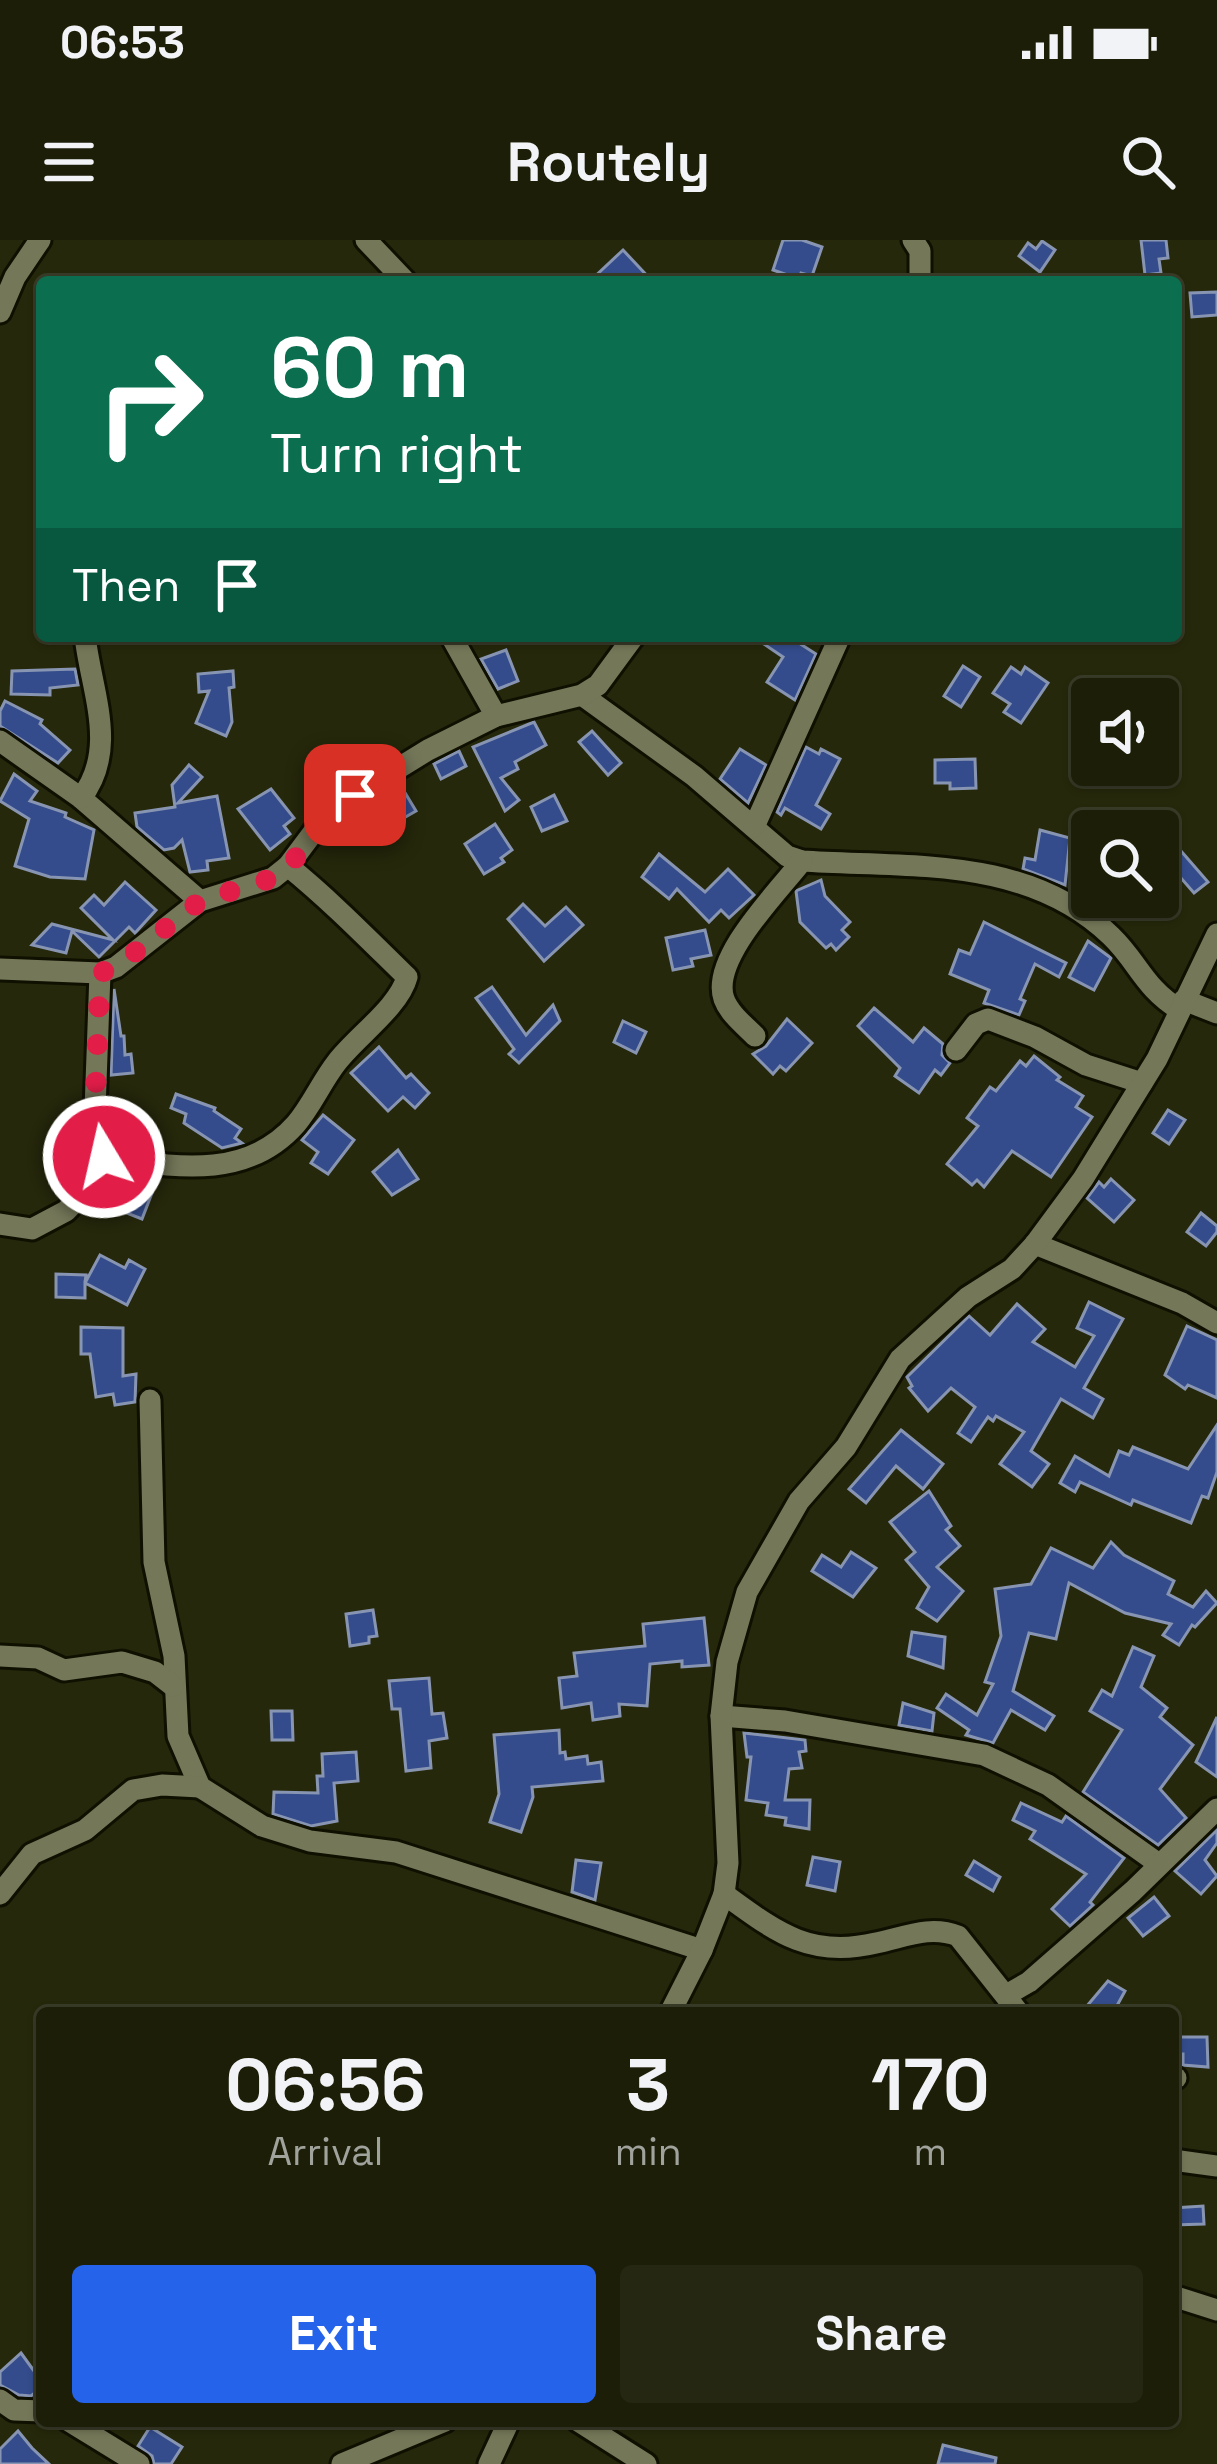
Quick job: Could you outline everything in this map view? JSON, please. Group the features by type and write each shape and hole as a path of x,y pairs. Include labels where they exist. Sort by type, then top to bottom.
{"street":[{"path":"0,312 15,277 40,240"},
{"path":"366,240 400,276"},
{"path":"920,276 921,244"},
{"path":"81,798 97,770 103,731 87,642"},
{"path":"454,642 496,716"},
{"path":"0,968 100,973 116,967 200,901 251,887 288,866 315,830 355,795 428,750 496,716 582,695 598,685 630,642"},
{"path":"754,827 837,642"},
{"path":"582,695 694,776 787,856 802,861 935,866 1027,884 1082,914 1112,937 1156,995 1217,1013"},
{"path":"0,741 81,798 200,901"},
{"path":"754,1036 727,1007 722,976 745,934 802,861"},
{"path":"104,1157 182,1168 249,1158 297,1123 337,1062 403,993 407,977 344,913 288,866"},
{"path":"673,2007 724,1894 728,1863 721,1716 727,1662 747,1592 799,1502 846,1447 900,1360 968,1297 1012,1269 1035,1244 1109,1140 1217,934"},
{"path":"0,1224 32,1229 65,1211 92,1184 104,1157 95,1111 100,973"},
{"path":"956,1050 976,1024 988,1019 1035,1037 1086,1065 1142,1083"},
{"path":"1035,1244 1182,1303 1217,1323"},
{"path":"150,1400 151,1528 174,1656 173,1686 184,1756 200,1787"},
{"path":"0,1656 38,1658 64,1670 122,1662 155,1672 173,1686"},
{"path":"721,1716 785,1721 983,1755 1048,1785 1160,1864"},
{"path":"0,1894 32,1854 85,1830 133,1790 162,1785 200,1787 262,1826 310,1841 396,1852 702,1950"},
{"path":"724,1894 791,1941 818,1947 864,1946 929,1930 946,1931 969,1947 1014,2004 1029,1982 1217,1809"},
{"path":"1179,2161 1217,2166"},
{"path":"1179,2298 1217,2310"},
{"path":"0,2401 14,2410 36,2411"},
{"path":"79,2427 139,2464"},
{"path":"342,2464 431,2427"},
{"path":"489,2464 506,2427"},
{"path":"587,2427 646,2464"}],"building":[{"path":"783,240 822,247 812,276 773,270"},
{"path":"1141,240 1166,240 1168,258 1159,259 1161,273 1145,275"},
{"path":"1042,241 1055,250 1040,272 1019,256 1028,243 1036,249"},
{"path":"623,250 647,276 595,276"},
{"path":"1217,292 1217,315 1192,317 1190,293"},
{"path":"761,642 797,642 816,654 795,700 767,682 783,657"},
{"path":"506,650 518,681 498,689 481,659"},
{"path":"963,666 980,677 961,707 944,696"},
{"path":"1011,667 1021,674 1025,667 1048,683 1021,723 1004,712 1010,704 993,693"},
{"path":"75,669 78,685 50,688 50,695 11,694 12,671"},
{"path":"233,671 234,687 229,688 232,722 226,736 196,723 209,691 199,692 198,674"},
{"path":"5,701 42,720 40,724 70,750 58,763 0,726"},
{"path":"534,722 546,745 515,762 518,769 501,778 519,800 505,811 473,747"},
{"path":"592,731 621,763 608,775 579,742"},
{"path":"806,747 840,759 816,805 830,814 821,829 785,808 781,815 777,812"},
{"path":"740,749 766,765 748,803 720,779"},
{"path":"459,751 466,766 441,779 434,764"},
{"path":"975,759 976,788 950,789 950,783 935,783 935,760"},
{"path":"189,765 202,777 178,803 217,796 229,858 207,861 208,870 190,872 182,840 164,850 137,827 135,813 175,807 172,785"},
{"path":"14,774 37,791 30,801 66,813 65,817 94,830 85,879 50,877 15,866 29,819 0,801"},
{"path":"401,786 416,811 402,819 388,795"},
{"path":"271,789 294,818 284,826 290,834 270,850 238,809"},
{"path":"554,795 567,821 542,831 531,807"},
{"path":"495,824 512,850 501,858 504,862 484,874 465,844"},
{"path":"1040,830 1070,838 1065,885 1023,869 1025,858 1035,860"},
{"path":"1179,853 1208,882 1194,893 1179,876"},
{"path":"659,854 705,892 728,869 754,895 729,918 721,910 709,922 677,889 669,899 642,877"},
{"path":"821,880 825,896 850,922 842,930 849,937 836,950 831,944 826,948 800,922 796,891"},
{"path":"125,882 156,910 135,933 129,927 99,957 72,931 66,953 32,945 52,924 113,940 81,908 94,895 104,905"},
{"path":"523,904 545,926 566,907 583,925 544,961 508,919"},
{"path":"984,922 1066,963 1059,977 1035,964 1020,999 1025,1001 1019,1015 984,1003 989,990 950,974 959,950 970,954"},
{"path":"705,930 711,955 691,959 693,966 673,970 666,938"},
{"path":"1088,941 1111,958 1094,990 1069,977"},
{"path":"492,987 526,1035 553,1005 560,1021 519,1063 476,998"},
{"path":"114,989 125,1055 131,1054 133,1073 111,1075"},
{"path":"874,1008 913,1042 924,1028 943,1044 942,1055 950,1063 941,1075 935,1070 919,1093 895,1076 900,1068 858,1026"},
{"path":"787,1019 812,1043 786,1071 780,1066 773,1074 753,1054 766,1046"},
{"path":"623,1021 646,1032 636,1053 614,1042"},
{"path":"379,1047 406,1078 411,1074 429,1093 415,1108 403,1097 388,1111 351,1073"},
{"path":"1034,1056 1060,1077 1057,1080 1083,1096 1076,1107 1092,1117 1051,1177 1012,1151 984,1187 977,1180 972,1185 947,1164 978,1126 967,1118 990,1087 996,1091 1020,1061 1026,1066"},
{"path":"176,1094 215,1108 241,1129 235,1138 242,1143 222,1148 184,1123 186,1114 171,1108"},
{"path":"1168,1110 1185,1120 1169,1144 1153,1133"},
{"path":"323,1115 354,1140 328,1174 311,1163 318,1152 302,1140"},
{"path":"398,1150 418,1179 392,1195 373,1172"},
{"path":"1111,1179 1134,1200 1114,1222 1087,1198 1099,1182 1104,1187"},
{"path":"132,1185 152,1193 142,1219 111,1207 118,1187 129,1192"},
{"path":"1201,1213 1217,1226 1206,1246 1187,1232"},
{"path":"100,1255 125,1268 129,1260 145,1269 127,1305 85,1283"},
{"path":"56,1274 86,1275 85,1298 56,1297"},
{"path":"1089,1302 1123,1319 1084,1388 1103,1399 1093,1418 1061,1399 1031,1451 1049,1464 1032,1487 1000,1464 1024,1432 996,1416 993,1421 988,1417 971,1442 958,1433 975,1407 951,1388 928,1411 909,1388 907,1377 969,1316 990,1335 1017,1304 1045,1329 1033,1342 1075,1367 1094,1336 1077,1328"},
{"path":"1187,1326 1217,1340 1217,1398 1188,1385 1185,1389 1165,1375"},
{"path":"81,1327 123,1328 123,1376 136,1374 135,1402 115,1405 113,1394 96,1397 90,1354 81,1354"},
{"path":"1217,1425 1217,1472 1208,1498 1202,1496 1191,1523 1133,1500 1131,1505 1080,1482 1075,1492 1060,1483 1075,1456 1109,1476 1119,1451 1129,1455 1133,1447 1188,1469"},
{"path":"901,1430 943,1464 923,1489 896,1466 866,1503 849,1489"},
{"path":"929,1491 951,1526 946,1530 960,1546 937,1567 963,1591 937,1621 917,1608 929,1587 906,1560 915,1552 890,1522"},
{"path":"1111,1542 1124,1555 1174,1581 1168,1594 1193,1607 1206,1591 1217,1603 1192,1625 1179,1645 1163,1635 1171,1624 1125,1613 1069,1583 1056,1639 1029,1633 1013,1691 1054,1716 1045,1730 1011,1710 993,1743 966,1735 969,1730 937,1708 946,1694 977,1715 993,1684 985,1682 1001,1636 995,1589 1031,1584 1051,1548 1093,1568"},
{"path":"851,1552 876,1568 853,1597 812,1571 822,1555 841,1567"},
{"path":"373,1610 377,1636 369,1637 369,1643 350,1646 346,1614"},
{"path":"704,1618 709,1665 650,1664 647,1706 619,1704 620,1716 593,1720 591,1703 562,1708 559,1678 577,1676 574,1653 645,1646 643,1624"},
{"path":"912,1632 945,1637 943,1668 908,1656"},
{"path":"1133,1647 1154,1656 1141,1687 1167,1708 1160,1717 1193,1745 1160,1789 1186,1818 1158,1845 1083,1792 1122,1730 1090,1711 1102,1690 1112,1696"},
{"path":"429,1678 432,1714 443,1713 447,1738 429,1741 431,1768 406,1771 400,1709 392,1709 389,1681"},
{"path":"903,1703 934,1713 932,1731 899,1725"},
{"path":"271,1711 292,1711 293,1740 272,1740"},
{"path":"1217,1717 1217,1777 1196,1762"},
{"path":"559,1730 560,1753 565,1752 566,1759 587,1756 588,1764 601,1762 603,1781 532,1787 521,1832 490,1822 499,1794 494,1735"},
{"path":"744,1733 805,1740 806,1751 799,1752 802,1768 789,1769 785,1800 810,1800 809,1829 785,1825 786,1818 766,1815 768,1803 746,1800 751,1757 747,1757"},
{"path":"356,1752 358,1781 334,1783 337,1821 311,1826 273,1814 274,1792 318,1793 322,1754"},
{"path":"1021,1803 1062,1822 1066,1816 1124,1858 1090,1902 1093,1905 1070,1926 1052,1909 1086,1874 1030,1839 1035,1831 1013,1820"},
{"path":"1217,1830 1217,1843 1205,1860 1217,1876 1201,1894 1175,1871"},
{"path":"813,1857 840,1862 835,1891 807,1885"},
{"path":"576,1860 601,1863 595,1900 572,1892"},
{"path":"974,1861 1000,1877 993,1891 966,1875"},
{"path":"1154,1897 1169,1916 1143,1936 1128,1918"},
{"path":"1108,1981 1125,1991 1116,2007 1086,2007"},
{"path":"1179,2037 1207,2037 1208,2067 1183,2065 1183,2054 1179,2054"},
{"path":"1203,2206 1204,2224 1179,2225 1179,2208"},
{"path":"21,2353 36,2374 36,2392 19,2395 0,2385 0,2372"},
{"path":"150,2427 182,2447 171,2464 154,2464 152,2456 138,2446"},
{"path":"18,2431 49,2464 0,2464 0,2449"},
{"path":"943,2445 996,2458 995,2464 938,2464"}],"route":[{"path":"104,1157 95,1111 100,973 116,967 200,901 273,878 300,854 315,830 355,795"}]}
